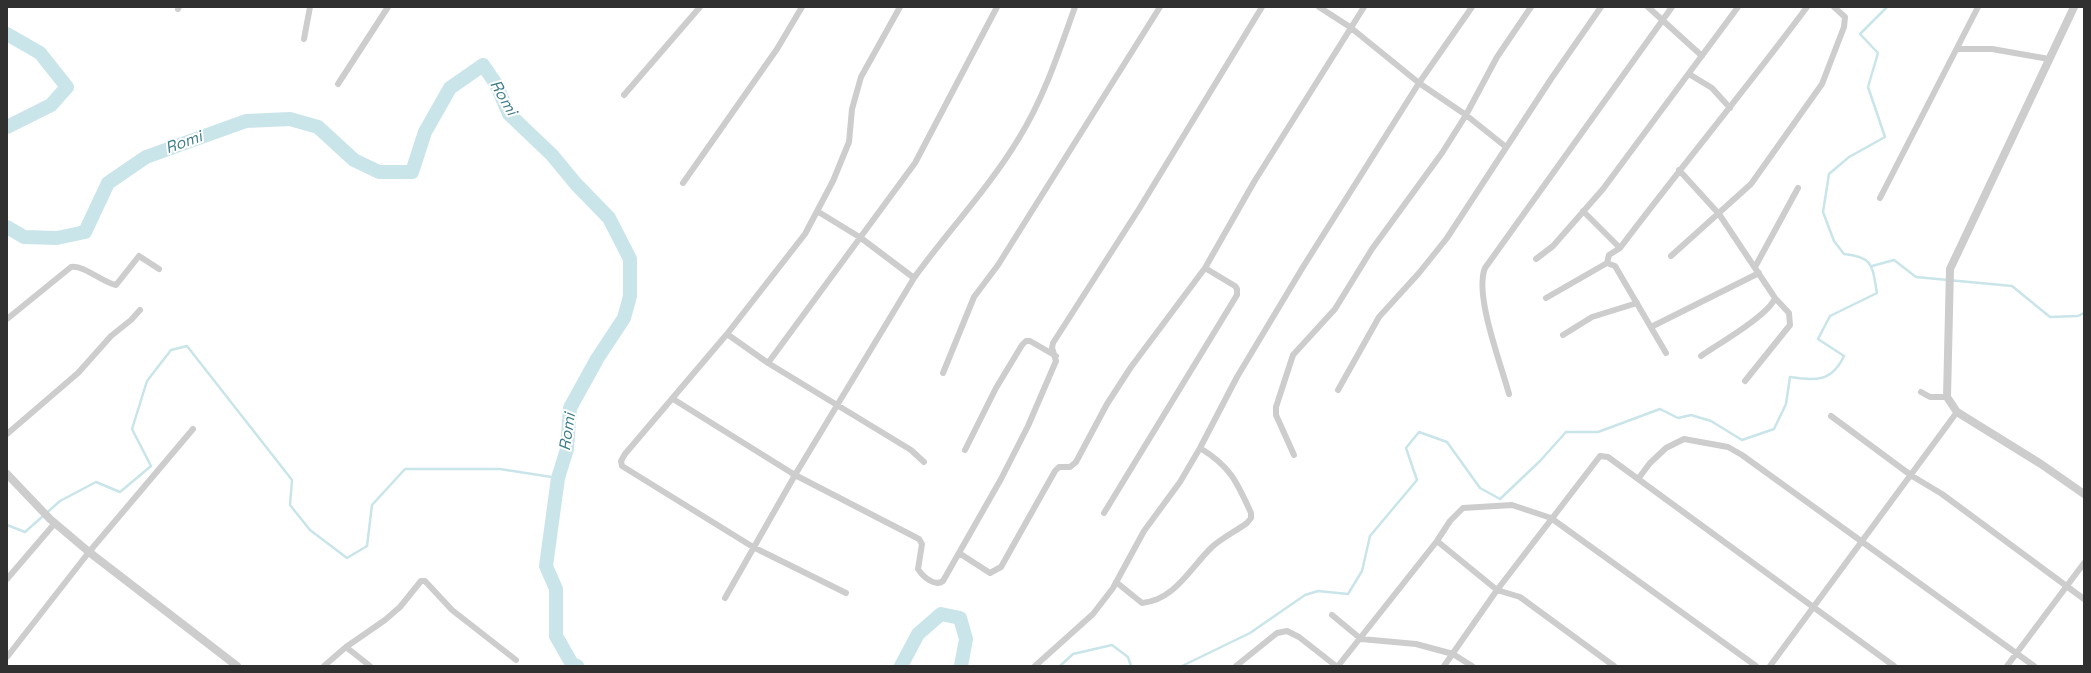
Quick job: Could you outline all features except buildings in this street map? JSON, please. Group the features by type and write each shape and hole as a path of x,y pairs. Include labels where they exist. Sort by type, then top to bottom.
{"street":[{"path":"304,39 310,7"},
{"path":"338,84 382,19 388,7"},
{"path":"624,95 700,7"},
{"path":"683,183 777,49 802,7"},
{"path":"846,593 753,547 622,466 621,461 625,454 727,334 805,234 833,181 849,142 852,109 861,77 900,7"},
{"path":"768,363 861,238 915,162 997,7"},
{"path":"725,598 795,475 914,278 936,248 988,185 1020,137 1056,60 1075,7"},
{"path":"943,373 974,297 998,264 1160,7"},
{"path":"673,399 795,475 919,539 922,544 918,569 935,584 943,581 1001,479 1028,426 1056,361 1056,356 1052,348 1053,343 1139,209 1262,7"},
{"path":"1319,7 1350,27 1420,83 1466,115 1506,147"},
{"path":"959,553 990,573 1001,567 1055,471 1059,467 1070,467 1076,462 1107,404 1131,367 1205,268 1258,175 1364,7"},
{"path":"1035,666 1093,614 1104,602 1144,531 1180,482 1200,448 1237,376 1420,83 1472,7"},
{"path":"1294,455 1276,415 1276,407 1293,355 1335,309 1372,249 1442,153 1466,115 1497,57 1531,7"},
{"path":"1338,390 1379,317 1419,273 1447,238 1506,147 1601,7"},
{"path":"1648,7 1702,56"},
{"path":"1509,394 1487,316 1482,288 1482,276 1485,268 1672,7"},
{"path":"1536,259 1553,246 1603,189 1738,7"},
{"path":"1546,298 1607,263 1609,255 1620,248 1679,170 1730,108 1807,7"},
{"path":"1672,256 1751,184 1822,84 1844,27 1844,17 1834,7"},
{"path":"1880,198 1978,7"},
{"path":"2074,7 1950,269 1947,397 1957,412 2041,464 2084,494"},
{"path":"1957,49 1992,49 2049,59"},
{"path":"1689,74 1712,88 1730,108"},
{"path":"1679,170 1719,214 1775,298 1789,314 1790,325 1745,381"},
{"path":"1651,327 1757,270 1798,188"},
{"path":"817,211 861,238 914,278"},
{"path":"1583,212 1620,248"},
{"path":"7,319 72,267 79,266 105,283 116,285 139,256 159,268"},
{"path":"1607,263 1615,266 1666,353"},
{"path":"1104,513 1237,295 1237,289 1235,286 1205,268"},
{"path":"1701,356 1762,315 1773,304 1775,298"},
{"path":"1563,335 1592,317 1637,303"},
{"path":"7,434 78,373 111,336 131,320 140,310"},
{"path":"727,334 768,363 911,450 924,462"},
{"path":"965,450 996,388 1022,345 1026,341 1030,341 1056,356"},
{"path":"1921,392 1930,397 1947,397"},
{"path":"1770,666 1912,476 1957,412"},
{"path":"1831,416 1912,476 1942,494 2084,599"},
{"path":"7,657 89,552 193,429"},
{"path":"1638,479 1650,463 1666,448 1684,438 1728,447 1742,455 2034,666"},
{"path":"1116,582 1142,603 1161,599 1175,588 1213,546 1247,523 1251,518 1251,513 1239,486 1226,466 1200,448"},
{"path":"1444,666 1497,590 1600,456 1608,457 1894,666"},
{"path":"7,474 37,506 89,552 237,666"},
{"path":"1236,666 1277,633 1287,631 1298,636 1337,666 1361,638 1437,541 1450,521 1463,508 1512,505 1551,518 1756,666"},
{"path":"7,579 53,521"},
{"path":"1437,541 1497,590 1520,597 1614,666"},
{"path":"2007,666 2084,563"},
{"path":"324,666 346,647 385,620 400,607 421,581 425,582 452,610 516,660"},
{"path":"1332,615 1361,638 1416,644 1453,654 1472,666"},
{"path":"346,647 370,666"}],"waterway":[{"path":"1182,666 1250,633 1305,595 1318,591 1348,594 1362,571 1370,536 1417,480 1406,448 1419,432 1447,442 1480,488 1500,499 1540,461 1566,432 1598,432 1660,409 1678,418 1691,415 1711,421 1742,440 1774,429 1786,404 1790,377 1807,379 1822,378 1834,371 1844,356 1818,339 1830,316 1877,293 1870,264 1854,255 1844,254 1834,241 1823,212 1829,174 1849,157 1885,137 1868,87 1878,53 1860,34 1887,7"},
{"name":"Romi","path":"7,34 40,53 67,87 51,105 7,127"},
{"name":"Romi","path":"7,227 24,237 57,238 85,232 108,183 146,157 246,121 290,119 318,127 354,160 379,172 412,172 425,132 450,88 483,65 496,84 509,114 552,155 576,184 609,218 630,259 630,296 624,318 597,359 570,408 567,449 558,478 546,566 556,589 556,636 572,664 577,666"},
{"path":"1872,266 1894,260 1916,277 2012,286 2050,317 2078,316 2084,313"},
{"path":"7,525 25,532 60,501 96,482 120,492 151,466 132,429 147,381 171,350 187,346 292,480 290,505 310,530 347,558 367,546 372,505 405,469 500,469 558,478"},
{"name":"Romi","path":"901,666 918,634 941,614 960,618 966,639 961,666"},
{"path":"1060,666 1073,654 1112,645 1128,657 1131,666"}]}
